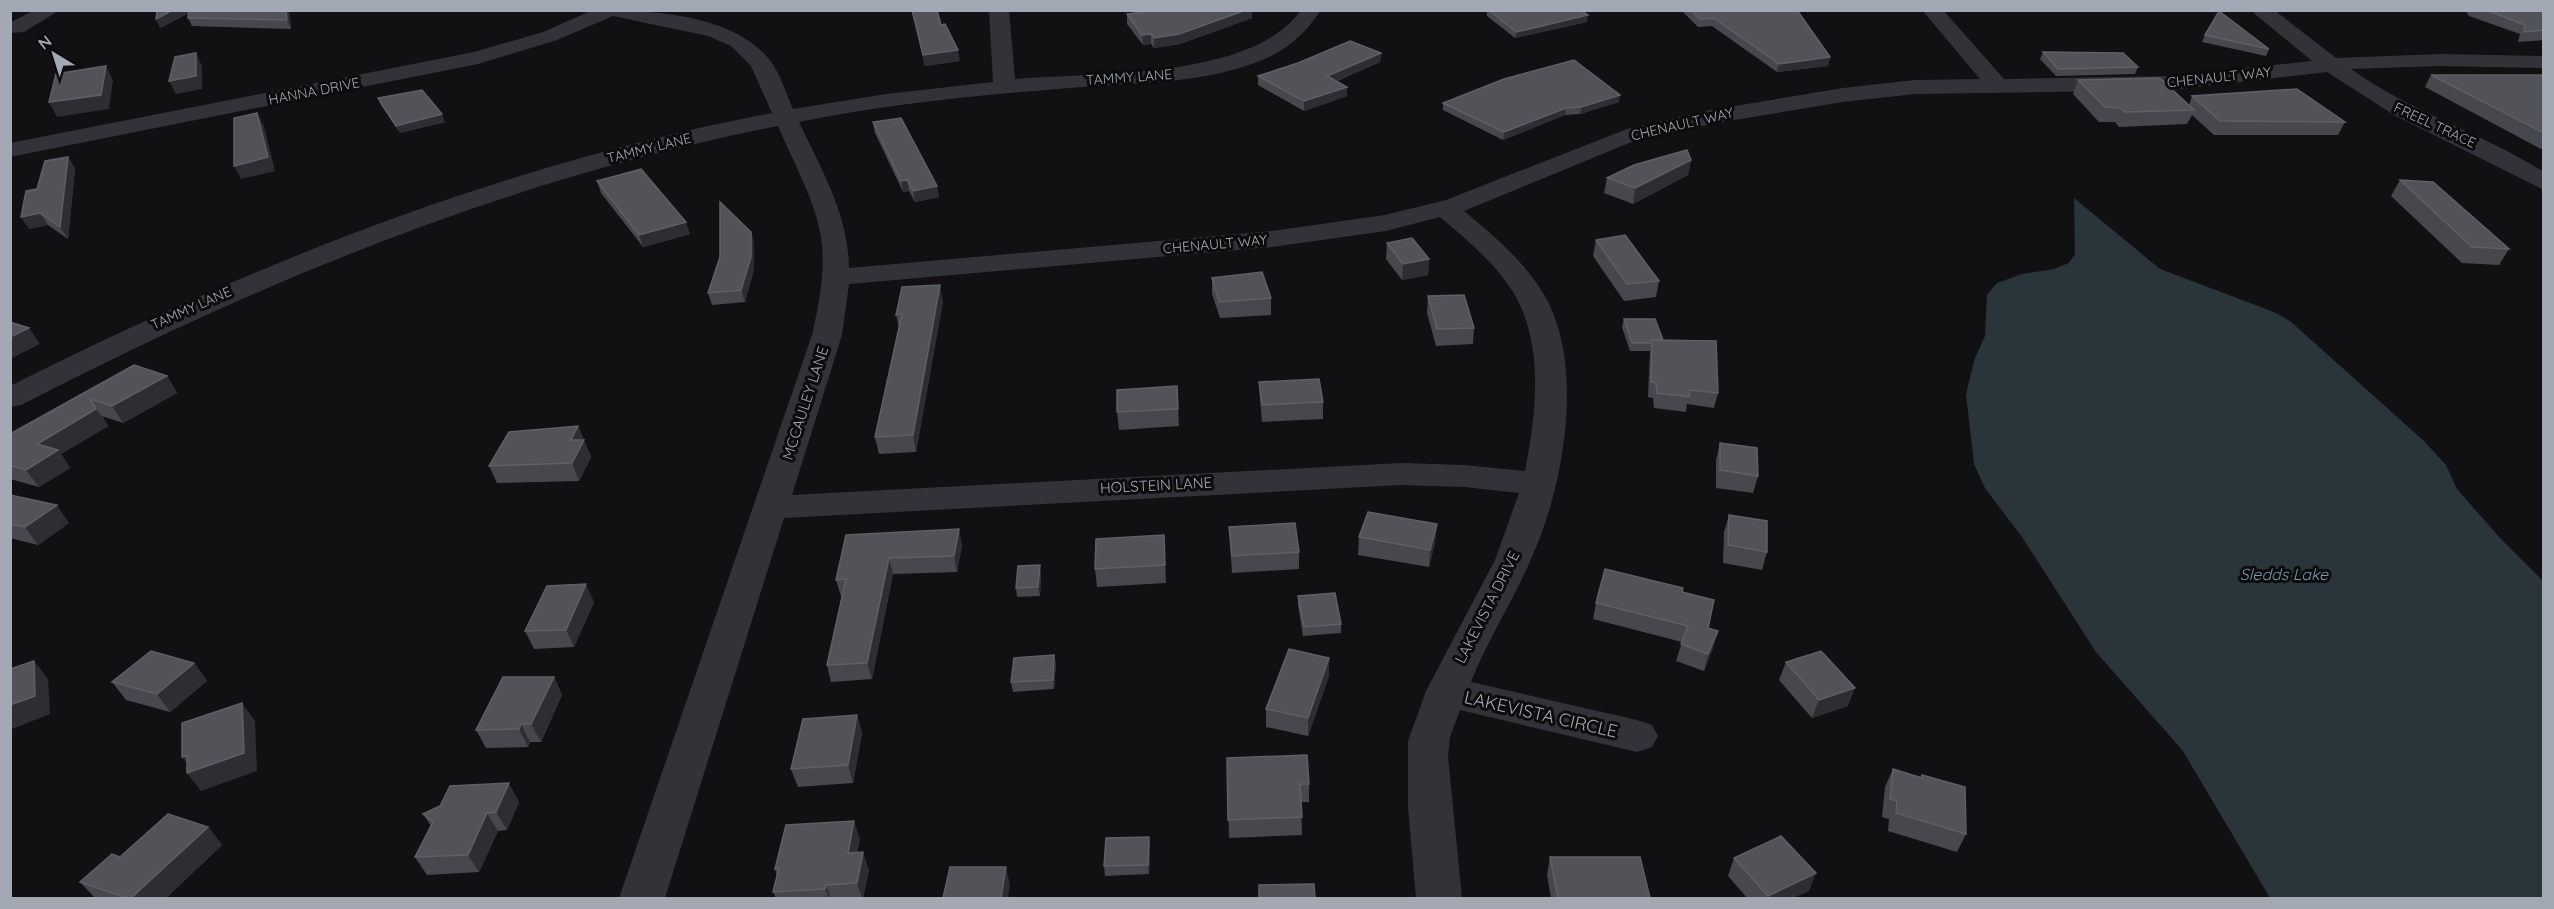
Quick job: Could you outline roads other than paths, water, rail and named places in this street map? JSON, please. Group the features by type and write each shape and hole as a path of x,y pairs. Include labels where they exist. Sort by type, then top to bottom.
{"street":[{"path":"17,28 50,10"},
{"name":"MCCAULEY LANE","path":"611,10 688,23 714,31 738,42 761,63 788,117 827,210 835,240 836,277 826,334 642,898"},
{"name":"HANNA DRIVE","path":"10,150 478,58 550,36 611,10"},
{"path":"999,10 1004,87"},
{"name":"TAMMY LANE","path":"10,398 149,327 222,294 386,228 468,200 608,158 788,117 903,99 1004,87 1162,76 1226,65 1248,58 1284,39 1296,30 1311,10"},
{"path":"1932,10 1998,86"},
{"name":"FREEL TRACE","path":"2260,10 2328,65 2383,100 2520,167 2544,183"},
{"name":"CHENAULT WAY","path":"836,277 1272,239 1386,223 1445,208 1592,148 1657,128 1843,95 1915,87 2133,85 2328,65 2423,60 2544,62"},
{"name":"LAKEVISTA DRIVE","path":"1439,898 1429,806 1428,745 1460,658 1515,557 1540,484 1545,459 1550,386 1546,337 1537,310 1523,284 1502,259 1445,208"},
{"name":"HOLSTEIN LANE","path":"771,507 1401,474 1464,476 1540,484"},
{"name":"LAKEVISTA CIRCLE","path":"1446,691 1637,736"}],"water":[{"name":"Sledds Lake","path":"2074,198 2160,269 2274,312 2290,321 2424,441 2446,465 2457,489 2500,538 2543,581 2543,898 2270,898 2183,751 2096,652 2022,537 1985,488 1974,464 1966,394 1975,358 1985,336 1987,295 1997,283 2022,274 2054,269 2069,263 2075,254"}]}
